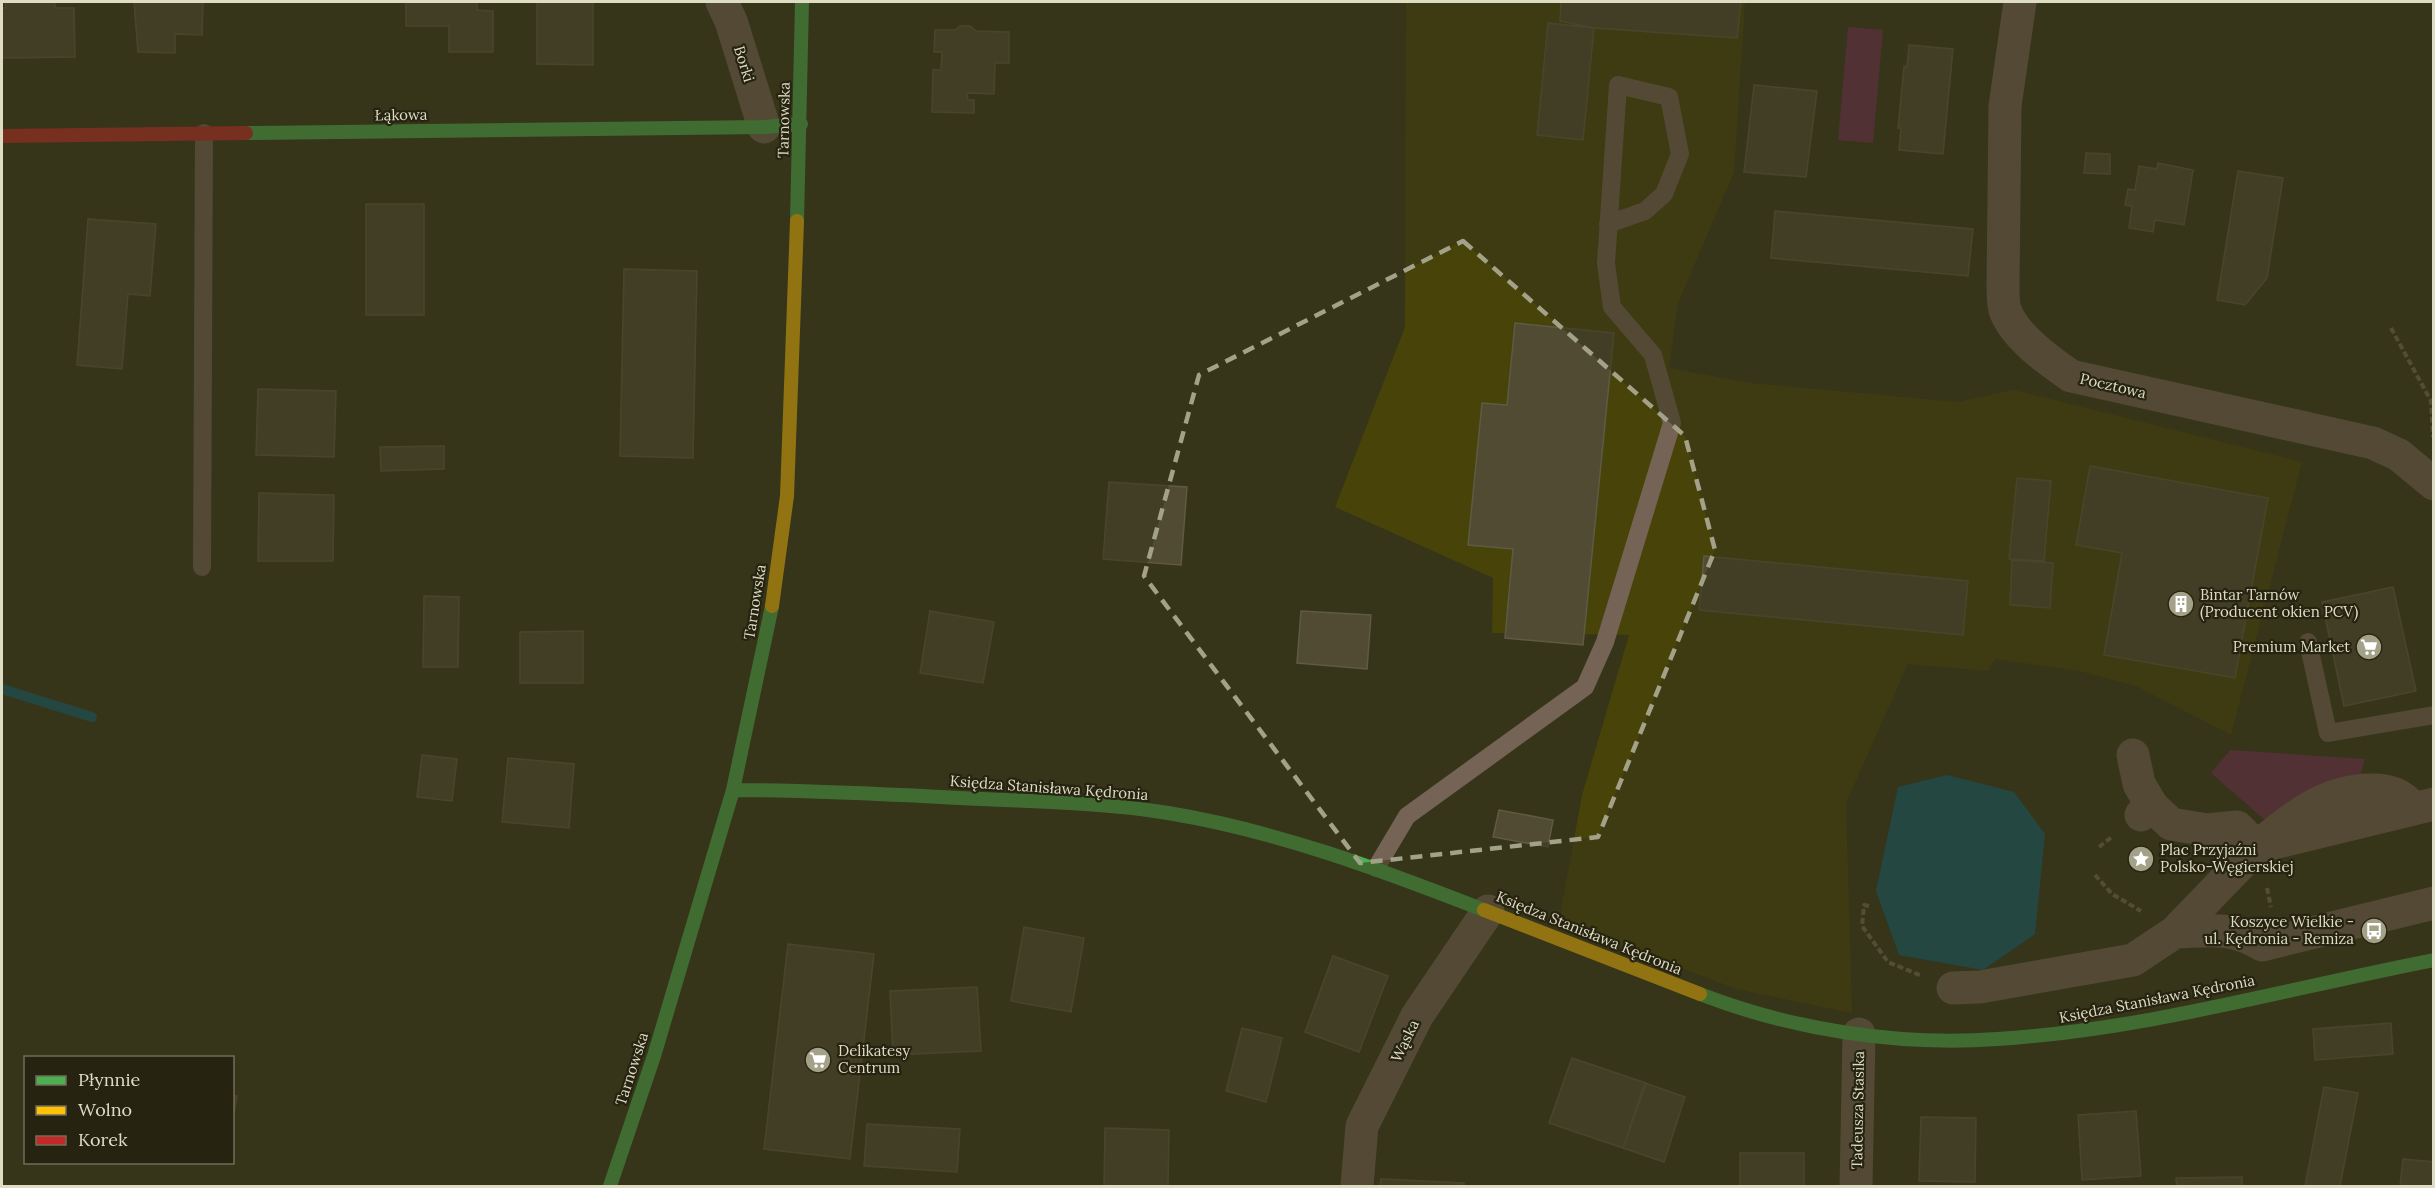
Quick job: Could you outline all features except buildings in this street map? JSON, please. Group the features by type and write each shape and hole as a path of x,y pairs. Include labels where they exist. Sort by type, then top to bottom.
{"street":[{"name":"Borki","path":"722,2 731,21 764,127"},
{"name":"Tarnowska","path":"610,1186 654,1056 733,790 770,625 787,496 801,124 802,2"},
{"name":"Pocztowa","path":"2020,2 2005,106 2002,287 2005,311 2019,332 2049,361 2070,376 2373,443 2398,455 2427,478"},
{"name":"Łąkowa","path":"2,136 764,127 801,124"},
{"path":"2133,755 2146,810 2171,824 2206,830 2237,827 2257,847"},
{"name":"Księdza Stanisława Kędronia","path":"733,790 818,791 1080,804 1167,813 1284,839 1376,868 1743,1011 1801,1025 1859,1034 1923,1040 1982,1040 2055,1035 2124,1024 2433,960"},
{"path":"1953,988 1980,987 2133,960 2175,932 2257,847 2423,806"},
{"path":"2175,932 2213,930 2243,934 2262,945 2433,903"},
{"name":"Wąska","path":"1358,1186 1362,1126 1417,1016 1488,911"},
{"name":"Tadeusza Stasika","path":"1856,1186 1859,1034"}],"lane":[{"path":"1376,868 1407,816 1585,687 1605,642 1672,423 1653,354 1612,306 1606,264 1608,224 1618,85 1669,97 1680,154 1665,194 1644,211 1608,224"},
{"path":"202,567 204,133"},
{"path":"2308,642 2328,733 2433,715"}],"path":[{"path":"2391,328 2431,401 2433,440 2427,478"},
{"path":"2095,875 2112,894 2175,932"},
{"path":"1869,906 1864,905 1862,927 1888,962 1953,988"}],"highlighted area":[{"path":"1463,241 1685,436 1715,550 1598,837 1360,863 1144,576 1199,375"}],"shaded area":[{"path":"1406,2 1745,2 1734,172 1678,303 1669,368 1750,383 1957,402 2014,390 2302,462 2231,735 2136,686 2079,671 1995,659 1988,671 1908,664 1846,803 1852,1013 1736,989 1559,921 1582,795 1629,635 1492,633 1493,578 1335,507 1405,327"},
{"path":"1848,27 1883,30 1873,143 1838,140"},
{"path":"2230,750 2365,759 2357,785 2273,827 2211,773"}],"water":[{"path":"1947,775 2014,792 2045,834 2035,934 1983,970 1899,955 1876,891 1898,787"}],"waterway":[{"path":"2,689 92,717"}],"traffic: fast":[{"path":"797,221 802,2"},
{"path":"246,133 764,127 801,124"},
{"path":"610,1186 654,1056 733,790 772,606"},
{"path":"733,790 1052,802 1168,813 1249,830 1329,853 1484,910"},
{"path":"1700,994 1772,1017 1846,1033 1960,1041 2107,1027 2217,1007 2434,960"}],"traffic: slow":[{"path":"772,606 787,496 797,221"},
{"path":"1484,910 1700,994"}],"traffic: jam":[{"path":"2,136 246,133"}],"place":[{"name":"Bintar Tarnów (Producent okien PCV)","path":"2181,604"},
{"name":"Premium Market","path":"2369,647"},
{"name":"Plac Przyjaźni Polsko-Węgierskiej","path":"2141,859"},
{"name":"Koszyce Wielkie - ul. Kędronia - Remiza","path":"2374,931"},
{"name":"Delikatesy Centrum","path":"818,1060"}]}
